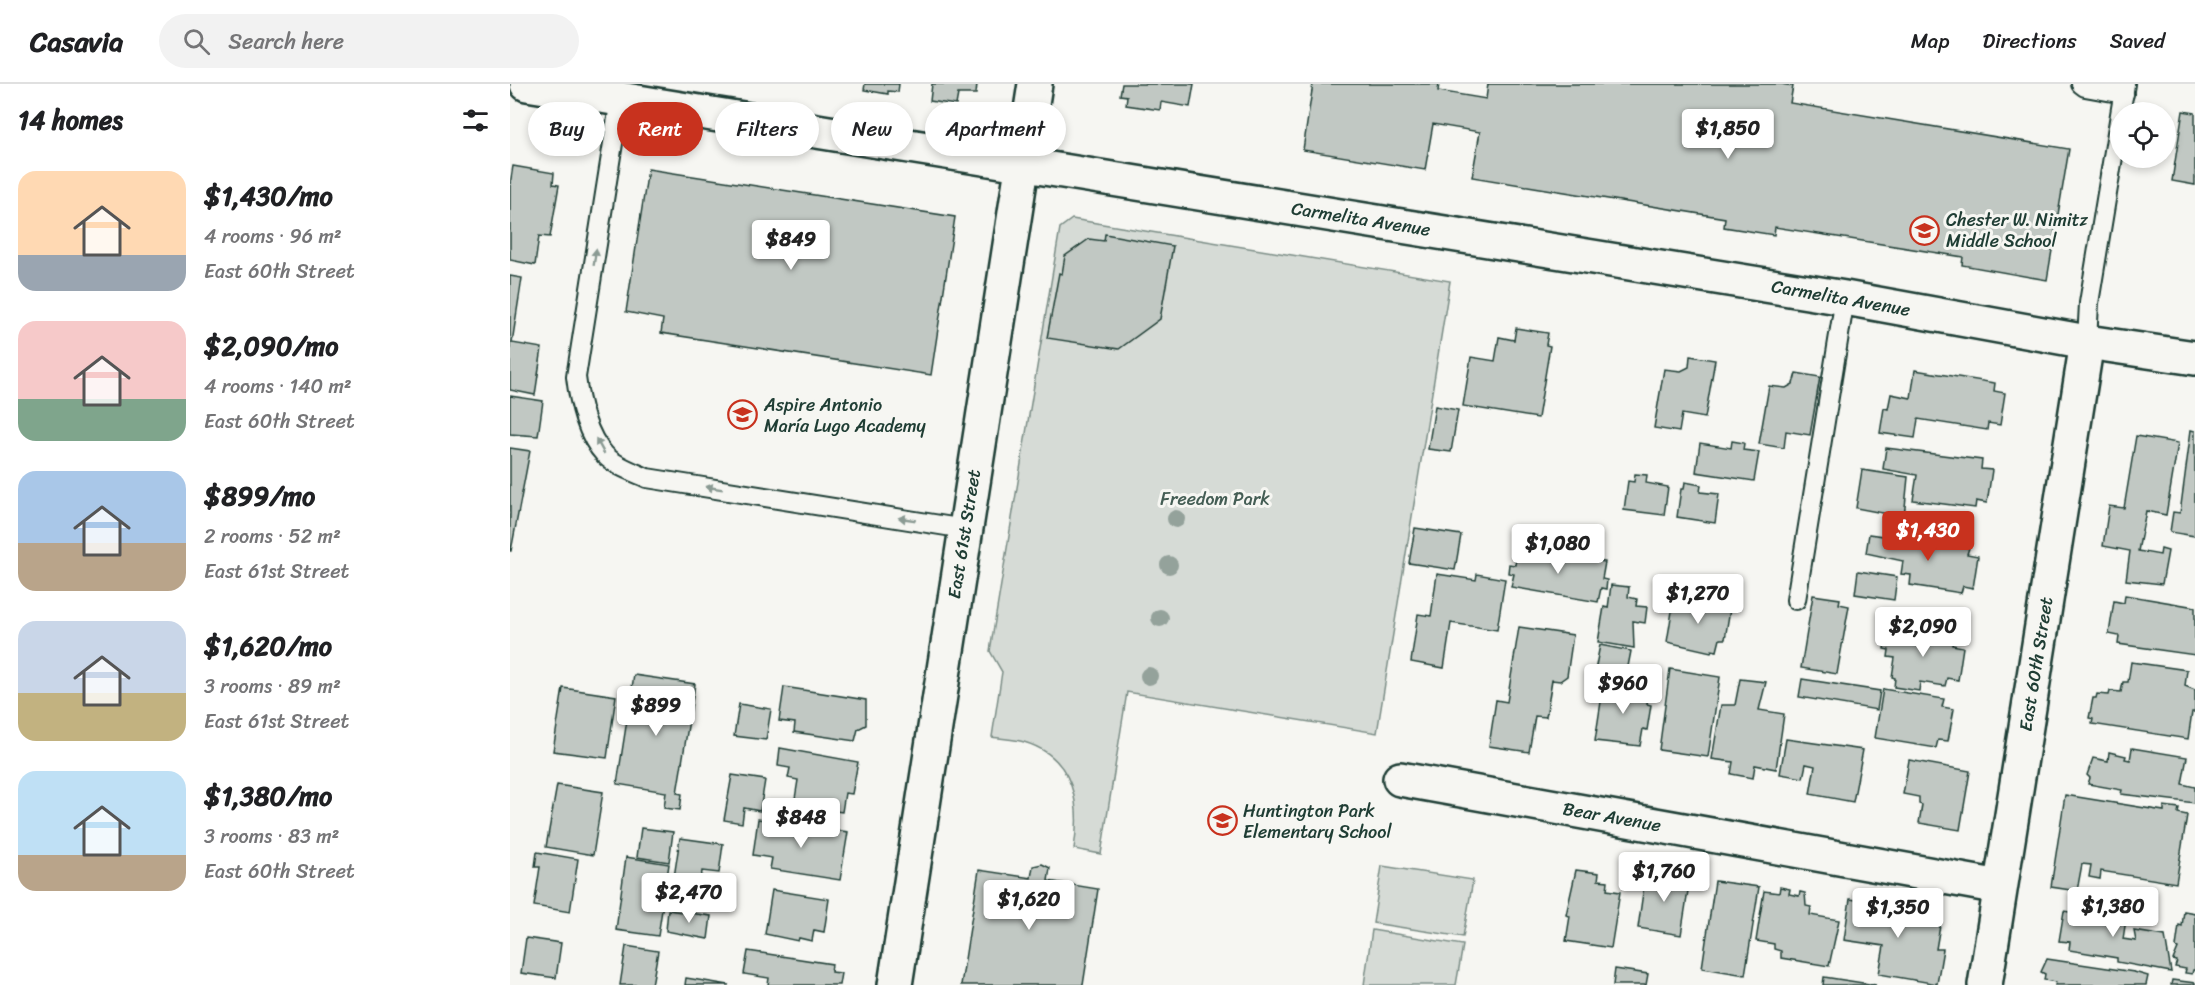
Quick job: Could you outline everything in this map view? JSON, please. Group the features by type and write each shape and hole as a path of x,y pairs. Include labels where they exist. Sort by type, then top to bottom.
{"street":[{"name":"Carmelita Avenue","path":"527,84 1845,298 2086,342 2195,358"},
{"name":"East 61st Street","path":"895,985 1035,84"},
{"name":"East 60th Street","path":"1985,985 2086,342"},
{"name":"Bear Avenue","path":"1400,779 2000,888"}],"lane":[{"path":"2081,84 2085,87 2125,89 2089,303 2086,342"},
{"path":"620,99 576,377 585,419 605,456 647,478 965,529"},
{"path":"1796,600 1845,298"}],"green space":[{"name":"Freedom Park","path":"1072,219 1450,281 1377,733 1127,692 1101,854 1074,849 1075,800 1064,771 1054,759 1041,749 1024,742 992,737 1002,672 990,651 1060,228"},
{"path":"1382,866 1473,880 1463,937 1373,923"},
{"path":"1372,930 1463,945 1456,985 1364,985"}],"building":[{"path":"865,84 899,84 898,92 888,91 888,94 864,90"},
{"path":"932,84 977,84 976,94 958,94 957,102 930,101"},
{"path":"1122,84 1194,84 1190,107 1161,102 1160,110 1126,105 1127,96 1120,95"},
{"path":"1313,84 1439,84 1438,91 1486,99 1488,84 1781,84 1793,86 1790,103 2069,149 2047,280 1962,265 1963,257 1775,227 1774,235 1724,227 1725,218 1472,177 1480,132 1433,124 1425,170 1303,150"},
{"path":"2183,111 2195,113 2195,185 2172,181 2174,168 2176,168"},
{"path":"513,166 554,173 553,184 559,185 550,237 539,236 535,265 510,260 510,185"},
{"path":"648,169 955,217 931,375 661,333 663,319 626,312"},
{"path":"1105,234 1173,246 1160,319 1119,349 1047,338 1059,273 1062,274 1065,256 1089,239 1104,241"},
{"path":"510,276 522,278 512,343 542,348 535,395 510,390"},
{"path":"1516,328 1548,333 1546,345 1550,346 1538,418 1463,406 1471,357 1495,361 1499,337 1514,340"},
{"path":"1690,356 1715,360 1705,418 1682,414 1679,432 1654,428 1664,369 1681,371 1689,367"},
{"path":"1915,370 1995,383 1994,391 2005,393 2000,425 1988,423 1987,430 1918,419 1915,438 1880,433 1884,408 1888,409 1891,394 1911,398"},
{"path":"1796,373 1820,377 1810,435 1786,431 1784,448 1759,444 1769,386 1786,388 1793,384"},
{"path":"510,396 543,401 538,436 510,434"},
{"path":"1435,406 1458,410 1451,452 1428,449"},
{"path":"2191,430 2195,431 2195,536 2170,532 2173,512 2180,513"},
{"path":"2136,436 2178,443 2166,515 2146,511 2138,551 2160,555 2161,549 2168,551 2162,584 2126,580 2130,551 2103,546 2109,506 2124,508"},
{"path":"1732,441 1744,443 1743,450 1759,452 1754,481 1696,472 1700,443 1731,448"},
{"path":"510,448 530,451 511,551 510,551"},
{"path":"1886,448 1982,460 1981,469 1992,470 1987,503 1976,501 1975,508 1913,500 1917,475 1883,469"},
{"path":"1862,470 1908,477 1904,517 1856,508"},
{"path":"1635,474 1647,475 1646,483 1668,487 1664,515 1624,510 1628,481 1634,482"},
{"path":"1685,482 1701,485 1700,492 1719,494 1715,523 1677,517 1681,489 1684,489"},
{"path":"1415,528 1461,535 1455,570 1409,563"},
{"path":"1869,534 1969,548 1967,554 1978,556 1973,588 1963,586 1961,593 1910,585 1911,575 1901,574 1903,561 1866,553"},
{"path":"1518,547 1605,562 1602,579 1607,580 1606,589 1601,588 1598,602 1511,587 1514,574 1508,573 1509,564 1515,565"},
{"path":"1858,571 1897,577 1894,600 1855,594"},
{"path":"1437,574 1476,580 1477,574 1505,579 1497,630 1451,623 1444,668 1411,662 1418,614 1431,616"},
{"path":"1611,585 1629,587 1628,597 1637,599 1636,606 1647,607 1645,623 1633,621 1634,648 1598,642 1604,607 1608,608"},
{"path":"1813,595 1840,599 1839,604 1849,606 1837,674 1801,668"},
{"path":"2125,595 2195,607 2195,655 2118,644 2119,636 2109,634 2114,601 2124,603"},
{"path":"1674,599 1730,609 1725,639 1720,639 1717,651 1712,650 1711,652 1667,642"},
{"path":"1519,627 1573,635 1567,676 1560,681 1552,680 1546,717 1535,716 1529,752 1489,746 1496,700 1507,702"},
{"path":"1893,628 1954,637 1952,645 1963,647 1958,680 1947,678 1945,686 1920,682 1919,691 1894,687 1895,678 1892,677 1895,658 1888,657 1889,650 1884,649 1886,635 1891,636"},
{"path":"1600,645 1631,651 1625,682 1594,676"},
{"path":"2131,662 2187,670 2185,686 2195,690 2195,712 2192,712 2188,739 2092,724 2093,719 2089,718 2093,698 2096,698 2097,694 2109,695 2110,691 2121,692 2123,682 2128,682"},
{"path":"1670,669 1720,677 1708,757 1659,750"},
{"path":"634,675 695,684 677,793 682,794 680,810 664,808 666,792 617,784"},
{"path":"1740,679 1766,682 1759,710 1784,714 1776,769 1755,765 1753,778 1731,774 1733,762 1712,759 1721,705 1735,705"},
{"path":"1802,679 1880,691 1877,710 1799,697"},
{"path":"1604,682 1649,689 1647,704 1651,705 1647,730 1643,729 1640,746 1595,741"},
{"path":"784,687 866,700 866,725 858,729 855,741 794,732 795,723 779,721"},
{"path":"563,688 616,696 607,758 553,751"},
{"path":"1883,689 1944,699 1942,707 1954,709 1948,741 1938,740 1936,748 1875,738"},
{"path":"739,704 771,709 766,740 734,736"},
{"path":"1786,739 1863,750 1853,802 1810,794 1815,766 1806,764 1803,778 1780,774"},
{"path":"780,748 858,762 852,794 845,793 842,812 794,805 798,780 788,778 790,768 778,766"},
{"path":"2132,748 2187,757 2182,784 2195,787 2195,803 2121,794 2122,790 2088,784 2090,778 2087,775 2093,758 2108,761 2109,752 2126,756 2125,759 2130,760"},
{"path":"1909,760 1970,771 1960,830 1919,823 1922,805 1919,804 1919,797 1903,794"},
{"path":"732,775 765,780 760,811 744,808 742,823 724,820"},
{"path":"557,785 603,792 593,855 546,847"},
{"path":"2065,795 2164,811 2164,806 2179,808 2178,813 2187,815 2176,883 2101,871 2100,879 2089,877 2091,865 2082,864 2077,891 2051,887"},
{"path":"758,819 848,832 840,880 770,869 772,858 753,855"},
{"path":"641,828 673,832 669,862 637,857"},
{"path":"680,838 723,844 719,873 702,871 700,888 673,884"},
{"path":"537,852 578,859 570,912 534,906 540,867 535,867"},
{"path":"626,857 669,864 658,936 616,930"},
{"path":"1042,864 1050,868 1048,881 1098,889 1083,985 961,985 979,870 1031,878 1033,866"},
{"path":"1576,870 1599,873 1598,880 1608,881 1607,890 1620,892 1611,948 1566,941 1570,916 1566,915"},
{"path":"1646,871 1690,878 1681,935 1638,928"},
{"path":"1715,881 1759,887 1745,975 1702,968"},
{"path":"1780,887 1790,889 1789,894 1799,896 1800,892 1805,893 1806,906 1811,907 1810,915 1839,920 1829,966 1781,958 1781,951 1774,949 1774,944 1756,941 1764,891 1779,893"},
{"path":"772,890 829,899 824,932 814,930 812,941 799,938 798,941 765,934"},
{"path":"1850,899 1942,914 1936,949 1943,949 1937,984 1879,974 1884,946 1844,940"},
{"path":"2076,905 2127,913 2123,939 2136,941 2134,931 2165,936 2171,972 2117,962 2117,958 2069,950 2070,942 2059,941 2064,911 2076,913"},
{"path":"668,910 711,916 708,939 666,931"},
{"path":"2184,911 2195,913 2195,970 2192,974 2185,973 2186,969 2175,967 2177,961 2173,960 2178,948 2176,947 2179,925 2182,926"},
{"path":"526,938 561,943 556,978 521,973"},
{"path":"626,946 658,951 652,985 620,985"},
{"path":"748,951 832,964 831,972 841,973 839,985 768,985 769,978 744,974"},
{"path":"2047,959 2148,976 2146,985 2055,985 2056,982 2044,980 2045,974 2041,972"},
{"path":"1615,969 1648,974 1646,985 1613,985"},
{"path":"1824,977 1876,985 1823,985"},
{"path":"686,978 729,985 685,985"},
{"path":"2172,980 2195,983 2195,985 2171,985"}],"place":[{"name":"Chester W. Nimitz Middle School","path":"1925,230"},
{"name":"Aspire Antonio María Lugo Academy","path":"743,415"},
{"name":"Huntington Park Elementary School","path":"1222,821"}]}
